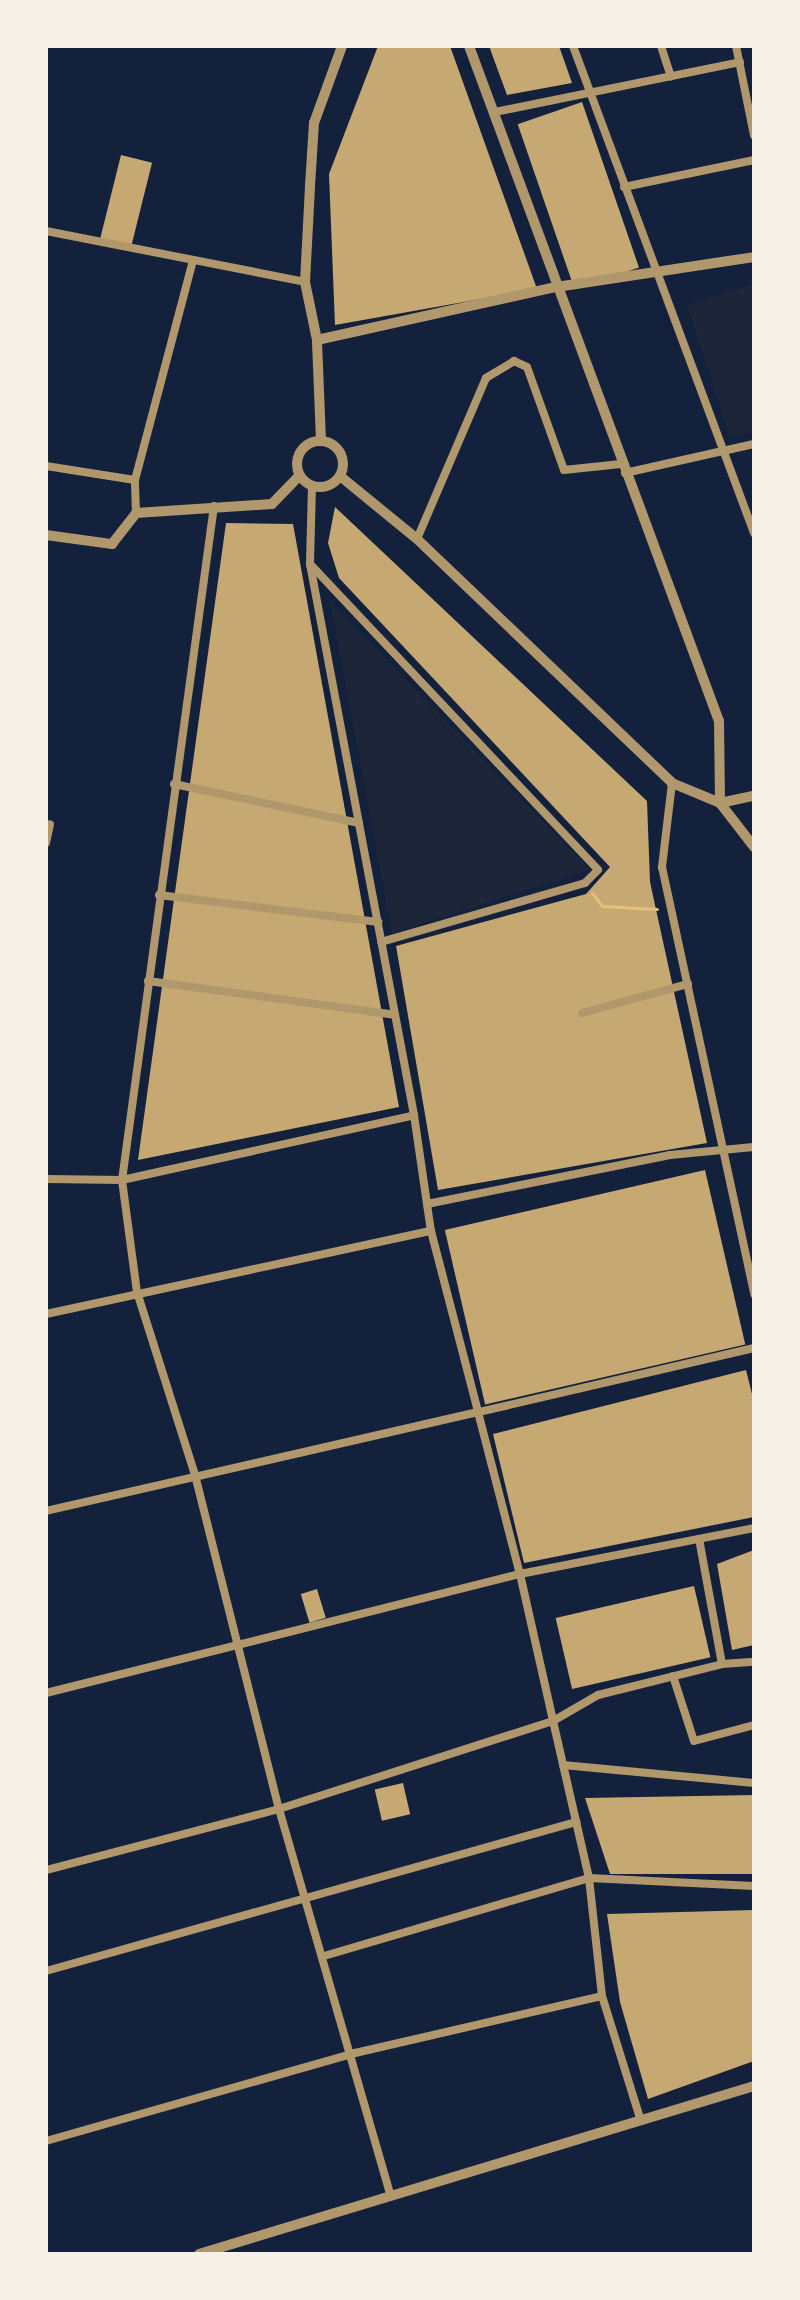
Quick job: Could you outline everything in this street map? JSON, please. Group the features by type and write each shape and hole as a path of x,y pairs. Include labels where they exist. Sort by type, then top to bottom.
{"street":[{"path":"321,441 317,340 305,282 314,123 342,46"},
{"path":"469,46 623,469 719,721 720,803"},
{"path":"573,46 754,533"},
{"path":"661,46 671,76"},
{"path":"736,46 754,135"},
{"path":"495,112 740,62"},
{"path":"624,187 754,160"},
{"path":"46,231 305,282"},
{"path":"317,340 556,287 754,257"},
{"path":"46,535 112,544 136,513 135,480 193,261"},
{"path":"417,539 486,378 514,361 527,367 564,470 623,469 754,444"},
{"path":"136,513 272,504 300,475 303,449 321,441"},
{"path":"321,441 339,450 340,476 417,539 672,783 720,803 754,847"},
{"path":"46,466 135,480"},
{"path":"300,475 312,486 310,564 414,1115 431,1231 520,1574 589,1878 602,1996 640,2118"},
{"path":"312,486 340,476"},
{"path":"214,506 122,1180 137,1292 195,1475 241,1644 279,1809 355,2053 391,2196"},
{"path":"310,564 598,870 585,883 381,942"},
{"path":"672,783 662,867 754,1294"},
{"path":"174,784 359,823"},
{"path":"720,803 754,796"},
{"path":"46,843 50,824"},
{"path":"159,895 378,922"},
{"path":"148,981 395,1015"},
{"path":"582,1013 688,984"},
{"path":"46,1179 122,1180 414,1115"},
{"path":"427,1204 670,1155 725,1153 754,1147"},
{"path":"46,1314 431,1231"},
{"path":"46,1511 754,1348"},
{"path":"46,1693 520,1574 754,1528"},
{"path":"699,1539 722,1664"},
{"path":"46,1870 279,1809 553,1721 598,1695 722,1664 754,1662"},
{"path":"673,1676 694,1741 754,1725"},
{"path":"563,1765 754,1783"},
{"path":"46,1971 576,1822"},
{"path":"324,1956 589,1878 754,1886"},
{"path":"46,2141 355,2053 602,1996"},
{"path":"199,2254 640,2118 754,2086"}],"path":[{"path":"585,883 602,906 671,907"}],"shaded area":[{"path":"754,284 754,432 730,436 687,305"},
{"path":"330,601 590,870 392,933"}],"building":[{"path":"378,46 450,46 537,289 335,325 329,174"},
{"path":"489,46 559,46 572,83 507,95"},
{"path":"582,102 639,267 575,290 518,124"},
{"path":"121,155 152,163 131,246 100,238"},
{"path":"335,507 647,801 650,882 707,1143 438,1190 396,946 586,894 610,867 339,578 328,543"},
{"path":"226,523 293,524 399,1107 138,1160"},
{"path":"705,1170 745,1344 485,1404 445,1230"},
{"path":"746,1370 754,1402 754,1517 524,1563 493,1434"},
{"path":"754,1550 754,1645 732,1650 717,1564"},
{"path":"694,1586 710,1657 572,1689 556,1618"},
{"path":"317,1589 326,1618 310,1623 301,1594"},
{"path":"403,1783 410,1814 382,1821 375,1790"},
{"path":"754,1795 754,1874 610,1874 585,1798"},
{"path":"754,1910 754,2061 648,2099 620,2002 607,1914"}]}
